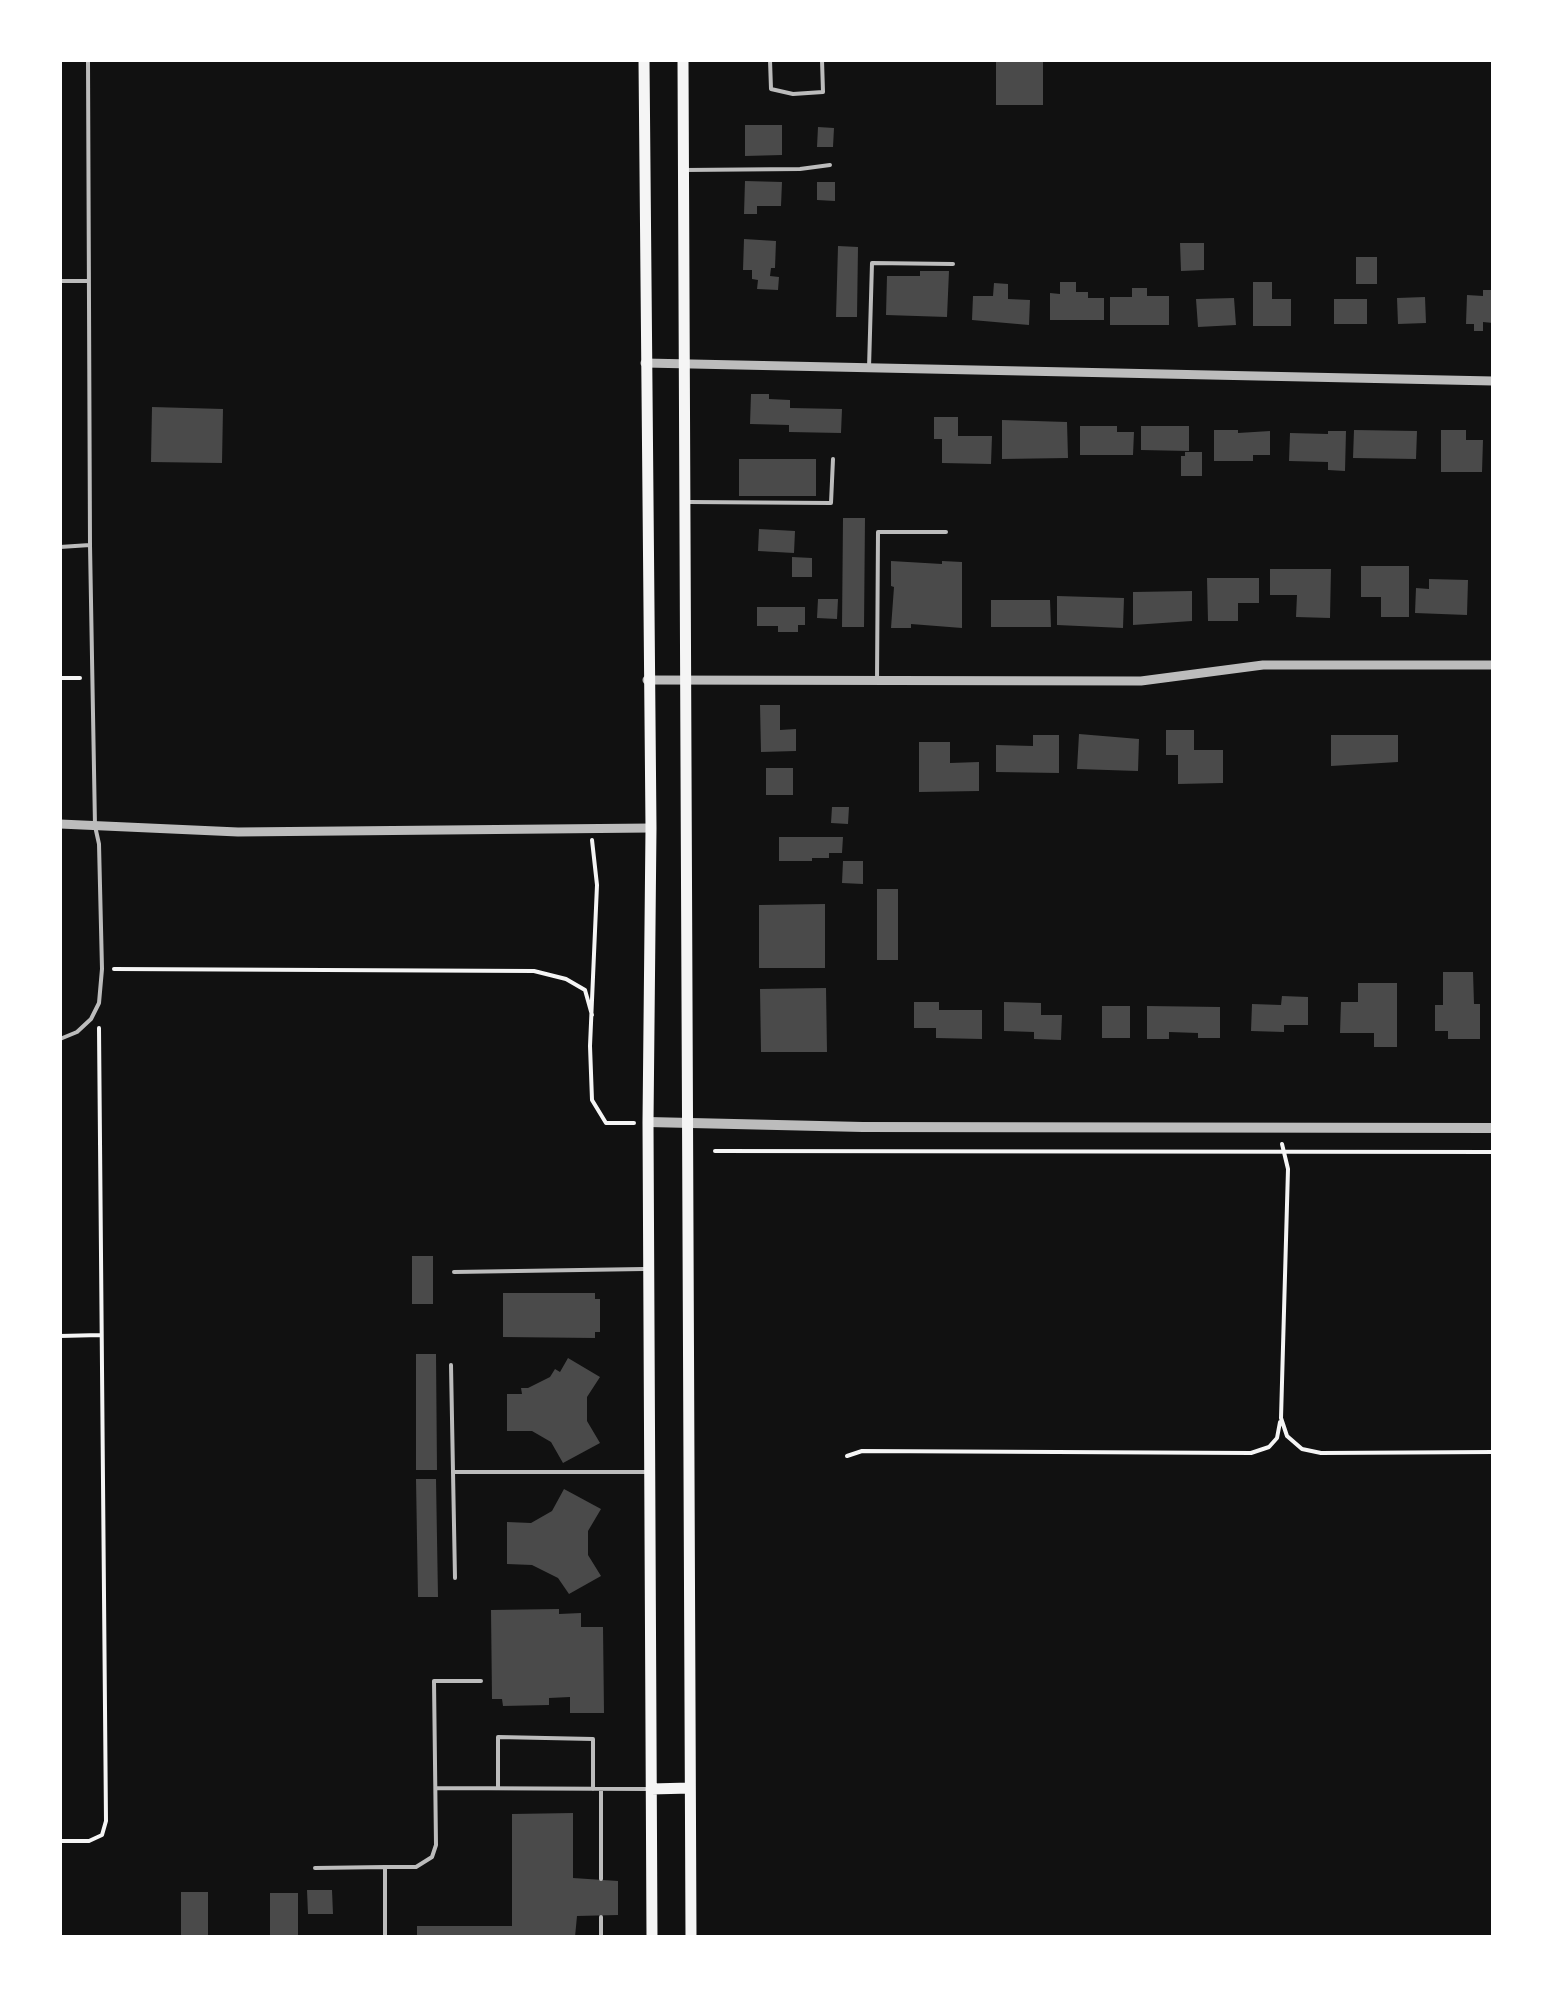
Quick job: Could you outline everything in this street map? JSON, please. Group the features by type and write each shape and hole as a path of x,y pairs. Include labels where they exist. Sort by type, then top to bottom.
{"main road":[{"path":"644,60 651,828 648,1122 652,1937"},
{"path":"683,60 691,1937"},
{"path":"651,1789 690,1788"}],"street":[{"path":"645,364 1493,381"},
{"path":"647,680 1141,681 1263,665 1493,665"},
{"path":"60,824 238,832 651,828"},
{"path":"648,1122 883,1127 1493,1128"}],"lane":[{"path":"60,1038 78,1032 91,1019 99,1003 102,969 90,546 88,60"},
{"path":"770,60 770,89 794,94 822,92 822,60"},
{"path":"683,170 830,166"},
{"path":"869,368 872,262 953,264"},
{"path":"60,281 88,281"},
{"path":"684,502 831,503 833,459"},
{"path":"877,681 878,532 946,532"},
{"path":"60,547 90,546"},
{"path":"454,1272 649,1269"},
{"path":"451,1366 454,1578"},
{"path":"452,1472 650,1472"},
{"path":"315,1868 416,1867 432,1857 436,1846 434,1681 481,1681"},
{"path":"498,1788 498,1737 593,1739 593,1789"},
{"path":"435,1788 651,1789"},
{"path":"601,1789 601,1878"},
{"path":"384,1867 384,1937"},
{"path":"601,1917 601,1937"}],"path":[{"path":"60,678 94,678"},
{"path":"590,830 597,885 592,1100 606,1123 648,1122"},
{"path":"102,969 534,972 566,979 584,990 592,1015"},
{"path":"60,1841 88,1841 102,1835 106,1821 99,1003"},
{"path":"847,1456 862,1451 1251,1453 1269,1447 1277,1438 1281,1418 1288,1170 1278,1128"},
{"path":"715,1151 1493,1152"},
{"path":"60,1336 102,1335"},
{"path":"1281,1418 1287,1436 1302,1449 1321,1453 1493,1452"}],"building":[{"path":"996,60 1043,60 1043,105 996,105"},
{"path":"745,125 782,125 782,155 745,156"},
{"path":"818,127 834,128 833,147 817,147"},
{"path":"745,181 782,182 781,206 757,206 757,214 744,214"},
{"path":"817,182 835,182 835,201 817,200"},
{"path":"744,239 776,241 775,268 771,268 770,276 779,277 778,290 757,289 758,280 752,279 752,270 743,270"},
{"path":"1180,243 1204,243 1204,270 1181,271"},
{"path":"838,246 858,247 857,317 836,317"},
{"path":"1356,257 1377,257 1377,284 1356,284"},
{"path":"920,271 949,271 947,317 886,315 887,276 920,276"},
{"path":"1060,282 1076,282 1076,292 1088,292 1088,298 1104,298 1104,320 1050,320 1050,293 1060,294"},
{"path":"1253,282 1272,282 1272,299 1291,299 1291,326 1253,326"},
{"path":"994,283 1008,284 1008,299 1030,300 1029,325 972,320 973,296 993,296"},
{"path":"1132,288 1147,288 1147,296 1169,296 1169,325 1110,325 1110,297 1132,297"},
{"path":"1483,290 1493,290 1493,323 1483,322 1483,331 1474,331 1474,324 1466,324 1467,295 1483,296"},
{"path":"1425,297 1426,323 1398,324 1397,298"},
{"path":"1234,298 1236,325 1198,327 1196,299"},
{"path":"1334,299 1367,299 1367,324 1334,324"},
{"path":"751,394 790,400 790,408 842,409 841,433 789,432 789,425 750,424"},
{"path":"152,407 223,409 222,463 151,462"},
{"path":"934,417 958,417 958,436 992,436 991,464 942,463 942,439 934,439"},
{"path":"1002,420 1067,422 1068,458 1002,459"},
{"path":"1080,426 1117,426 1117,432 1134,432 1133,455 1080,455"},
{"path":"1141,426 1189,426 1189,451 1141,450"},
{"path":"1214,430 1270,431 1270,455 1253,455 1253,461 1214,461"},
{"path":"1354,430 1417,431 1416,459 1353,458"},
{"path":"1441,430 1466,430 1466,440 1483,440 1482,472 1441,472"},
{"path":"1346,431 1345,471 1328,470 1328,462 1289,461 1290,433"},
{"path":"1185,452 1202,452 1202,476 1181,476 1181,456"},
{"path":"739,459 816,459 816,496 739,496"},
{"path":"843,518 865,518 864,627 842,627"},
{"path":"759,529 795,531 794,553 758,551"},
{"path":"792,557 812,558 812,577 792,577"},
{"path":"891,561 962,562 962,628 911,624 911,628 891,628"},
{"path":"1361,566 1409,566 1409,617 1381,617 1381,597 1361,597"},
{"path":"1270,569 1331,569 1330,618 1296,617 1297,595 1270,595"},
{"path":"1207,578 1259,578 1259,603 1238,603 1238,621 1208,621"},
{"path":"1429,579 1468,580 1467,615 1415,613 1416,588 1429,589"},
{"path":"1192,591 1192,621 1133,625 1133,592"},
{"path":"1057,596 1124,598 1123,628 1057,625"},
{"path":"818,599 838,599 837,619 817,618"},
{"path":"991,600 1050,600 1051,627 991,627"},
{"path":"757,607 805,607 805,625 798,625 798,632 778,632 778,626 757,626"},
{"path":"760,705 780,705 780,730 796,729 796,751 761,752"},
{"path":"1166,730 1194,730 1194,750 1223,750 1223,783 1178,784 1178,755 1166,755"},
{"path":"1079,734 1139,739 1138,771 1077,769"},
{"path":"1033,735 1059,735 1059,773 996,772 996,745 1033,746"},
{"path":"1331,735 1398,735 1398,762 1331,766"},
{"path":"919,742 950,742 950,763 979,762 979,791 919,792"},
{"path":"766,768 793,768 793,795 766,795"},
{"path":"832,807 849,807 848,824 831,823"},
{"path":"779,837 843,837 842,853 829,853 829,858 812,861 779,861"},
{"path":"843,861 863,861 863,884 842,883"},
{"path":"877,889 898,889 898,960 877,960"},
{"path":"825,904 825,968 759,968 759,905"},
{"path":"1443,972 1473,972 1474,1004 1480,1004 1480,1039 1448,1039 1448,1031 1435,1031 1435,1005 1443,1005"},
{"path":"1358,983 1397,983 1397,1047 1374,1047 1374,1033 1340,1033 1341,1002 1358,1002"},
{"path":"826,988 827,1052 761,1052 760,989"},
{"path":"1282,996 1308,997 1308,1025 1284,1025 1284,1032 1251,1031 1252,1004 1281,1005"},
{"path":"914,1002 939,1002 939,1010 982,1010 982,1039 936,1038 936,1028 914,1028"},
{"path":"1004,1002 1041,1003 1041,1015 1062,1015 1061,1040 1034,1039 1034,1032 1004,1031"},
{"path":"1102,1006 1130,1006 1130,1038 1102,1038"},
{"path":"1147,1006 1220,1007 1220,1038 1169,1032 1169,1039 1147,1039"},
{"path":"412,1256 433,1256 433,1304 412,1304"},
{"path":"503,1293 595,1293 595,1299 600,1299 600,1332 595,1332 595,1338 503,1337"},
{"path":"416,1354 436,1354 437,1470 416,1470"},
{"path":"568,1358 600,1377 587,1397 587,1421 600,1443 563,1463 551,1442 532,1431 507,1431 507,1394 522,1394 521,1388 550,1377 555,1369 560,1372"},
{"path":"416,1479 436,1479 438,1597 418,1597"},
{"path":"564,1489 601,1509 588,1531 588,1555 601,1576 569,1594 558,1578 532,1565 507,1564 507,1522 531,1523 552,1511"},
{"path":"559,1609 559,1614 581,1613 581,1627 603,1627 604,1713 570,1713 570,1697 549,1698 549,1705 503,1706 502,1699 492,1699 491,1610"},
{"path":"573,1813 573,1878 618,1881 618,1915 577,1916 575,1937 417,1937 417,1926 512,1926 512,1814"},
{"path":"307,1890 332,1890 333,1914 308,1914"},
{"path":"181,1892 208,1892 208,1937 181,1937"},
{"path":"270,1893 298,1893 298,1937 270,1937"}]}
